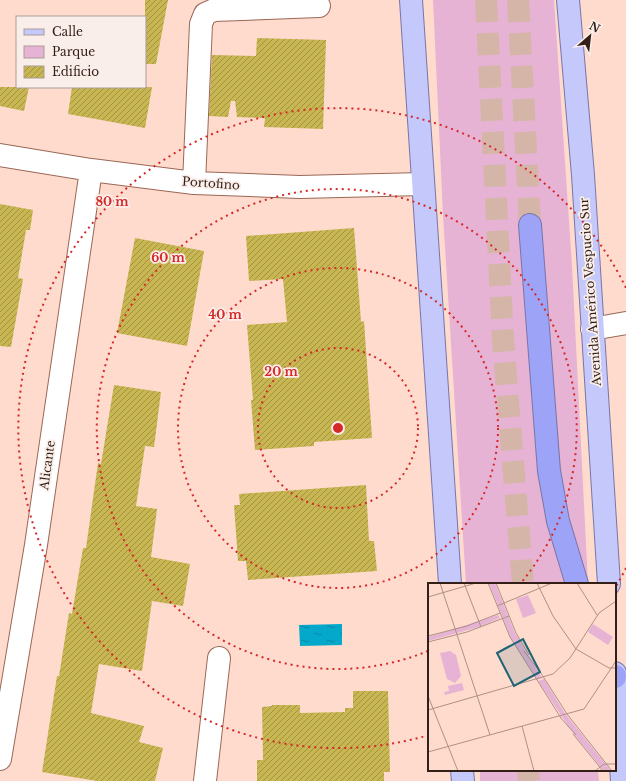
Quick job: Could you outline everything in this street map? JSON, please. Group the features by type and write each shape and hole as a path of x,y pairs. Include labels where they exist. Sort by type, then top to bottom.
{"highway":[{"path":"530,225 549,471 558,521 577,583"}],"main road":[{"path":"411,0 450,583"},
{"name":"Avenida Américo Vespucio Sur","path":"568,0 582,175 609,583"},
{"path":"616,691 622,781"},
{"path":"462,771 463,781"}],"street":[{"path":"194,183 201,24 205,14 214,10 319,6"},
{"name":"Portofino","path":"0,155 91,170 194,183 300,187 423,184"},
{"name":"Alicante","path":"0,759 36,545 91,170"},
{"path":"592,329 626,323"},
{"path":"205,781 219,658"}],"green space":[{"path":"433,0 554,0 572,265 588,583 466,583 443,215"},
{"path":"480,771 598,771 599,781 480,781"}],"water":[{"path":"342,624 342,645 300,646 299,625"}],"building":[{"path":"145,0 168,0 156,64 146,64"},
{"path":"257,38 326,40 323,129 264,127 265,118 237,117 235,101 231,101 228,117 209,116 212,55 256,56"},
{"path":"0,87 29,88 24,111 0,106"},
{"path":"152,87 145,128 68,114 72,88"},
{"path":"0,204 33,210 30,230 26,230 18,278 23,279 11,347 0,346"},
{"path":"354,228 361,322 364,321 372,438 314,442 314,446 255,450 247,325 287,322 283,279 249,281 246,236"},
{"path":"135,238 204,251 187,346 117,333"},
{"path":"114,385 161,392 154,447 145,446 136,506 157,509 151,557 190,564 183,606 152,601 142,671 99,664 91,713 144,726 139,742 163,748 155,781 97,781 42,772 57,676 59,676 69,613 72,614 83,548 86,548 98,463 101,464"},
{"path":"366,485 369,541 374,541 377,571 248,580 246,561 238,561 234,505 240,505 239,494"},
{"path":"353,691 388,691 390,772 384,772 384,781 257,781 257,760 263,760 262,707 272,705 300,705 300,713 345,712 345,708 353,708"}],"tunnel":[{"path":"486,0 503,340 523,583"},
{"path":"518,0 530,225"},
{"path":"528,771 529,781"}]}
